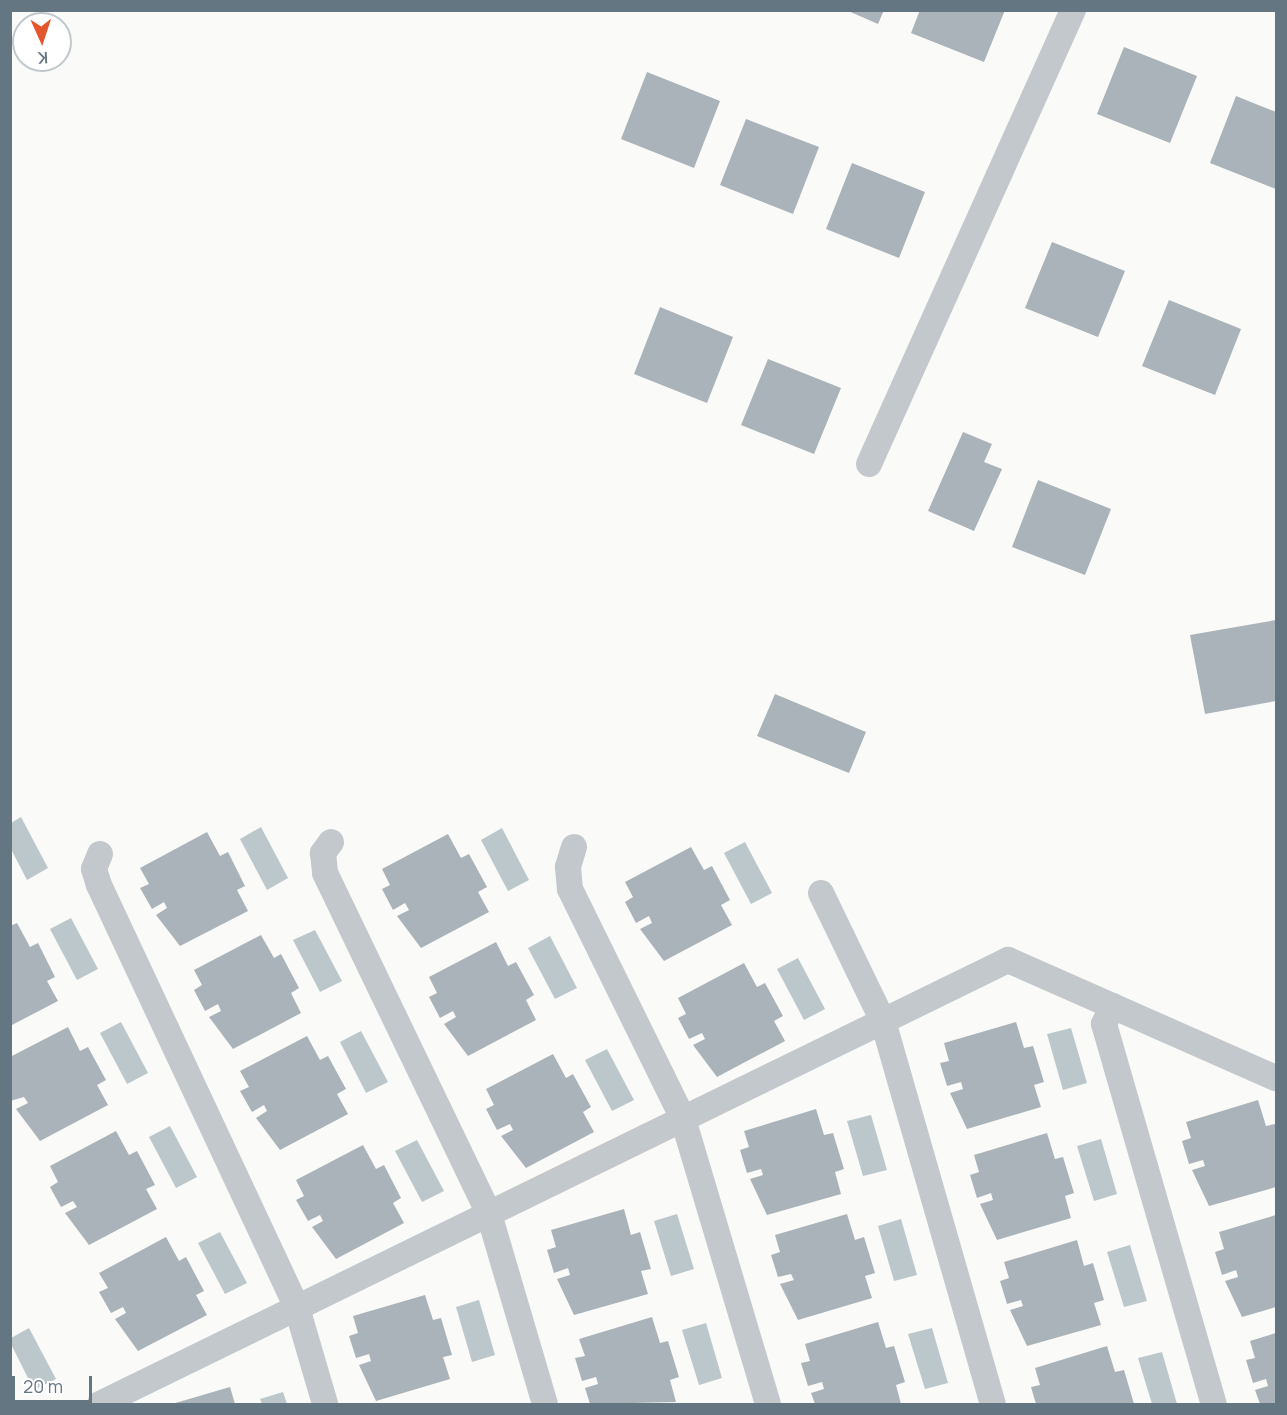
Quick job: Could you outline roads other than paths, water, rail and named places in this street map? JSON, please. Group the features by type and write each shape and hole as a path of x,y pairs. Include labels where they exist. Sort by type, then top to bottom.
{"street":[{"path":"868,464 1073,10"},
{"path":"331,842 323,853 325,873 489,1214 545,1404"},
{"path":"574,847 568,867 570,889 683,1119 768,1404"},
{"path":"100,854 94,869 99,885 297,1308 325,1404"},
{"path":"821,893 883,1021 993,1404"},
{"path":"102,1404 1008,960 1276,1078"},
{"path":"1113,1006 1104,1024 1214,1404"}]}
